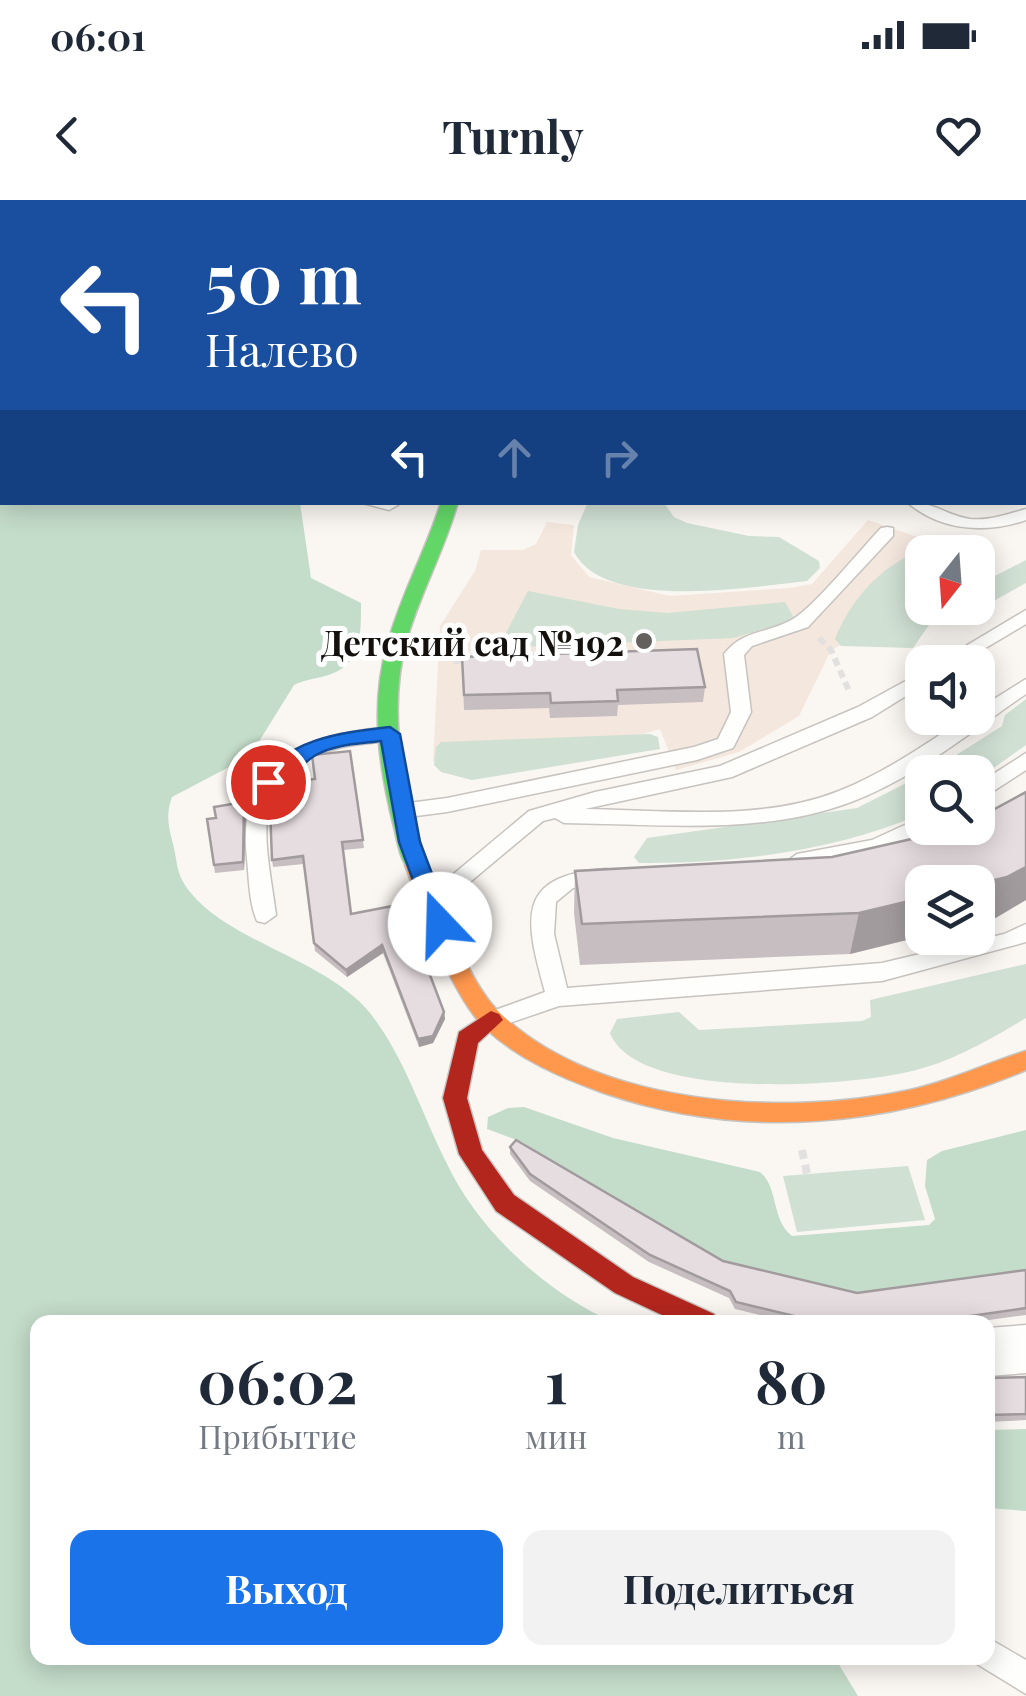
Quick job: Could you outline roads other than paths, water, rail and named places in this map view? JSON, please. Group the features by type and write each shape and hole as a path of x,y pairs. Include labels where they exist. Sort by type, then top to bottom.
{"street":[{"path":"449,505 444,531 391,666 390,734 401,811 431,902 449,946 491,1020 552,1062 604,1086 659,1101 703,1107 820,1111 880,1106 948,1094 1026,1060"},
{"path":"491,1020 467,1038 455,1098 471,1154 505,1203 624,1285 689,1315"},
{"path":"995,1351 1026,1349"}],"lane":[{"path":"384,505 389,506"},
{"path":"920,505 948,520 973,526 999,525 1026,514"},
{"path":"401,811 697,753 726,742 741,712 734,654 744,642 801,623 887,532"},
{"path":"977,645 1026,616"},
{"path":"536,816 752,816 840,798 914,759 1026,685"},
{"path":"431,902 536,816 596,799 726,772 865,712 905,688"},
{"path":"265,915 256,810 268,782 305,752 330,740 390,734"},
{"path":"995,782 1026,760"},
{"path":"770,864 877,846 905,832"},
{"path":"558,997 542,917 545,901 564,882 638,875"},
{"path":"491,1020 558,997 882,972 1010,940 1026,932"},
{"path":"995,1658 1026,1678"}],"place":[{"name":"Детский сад №192","path":"644,641"}]}
